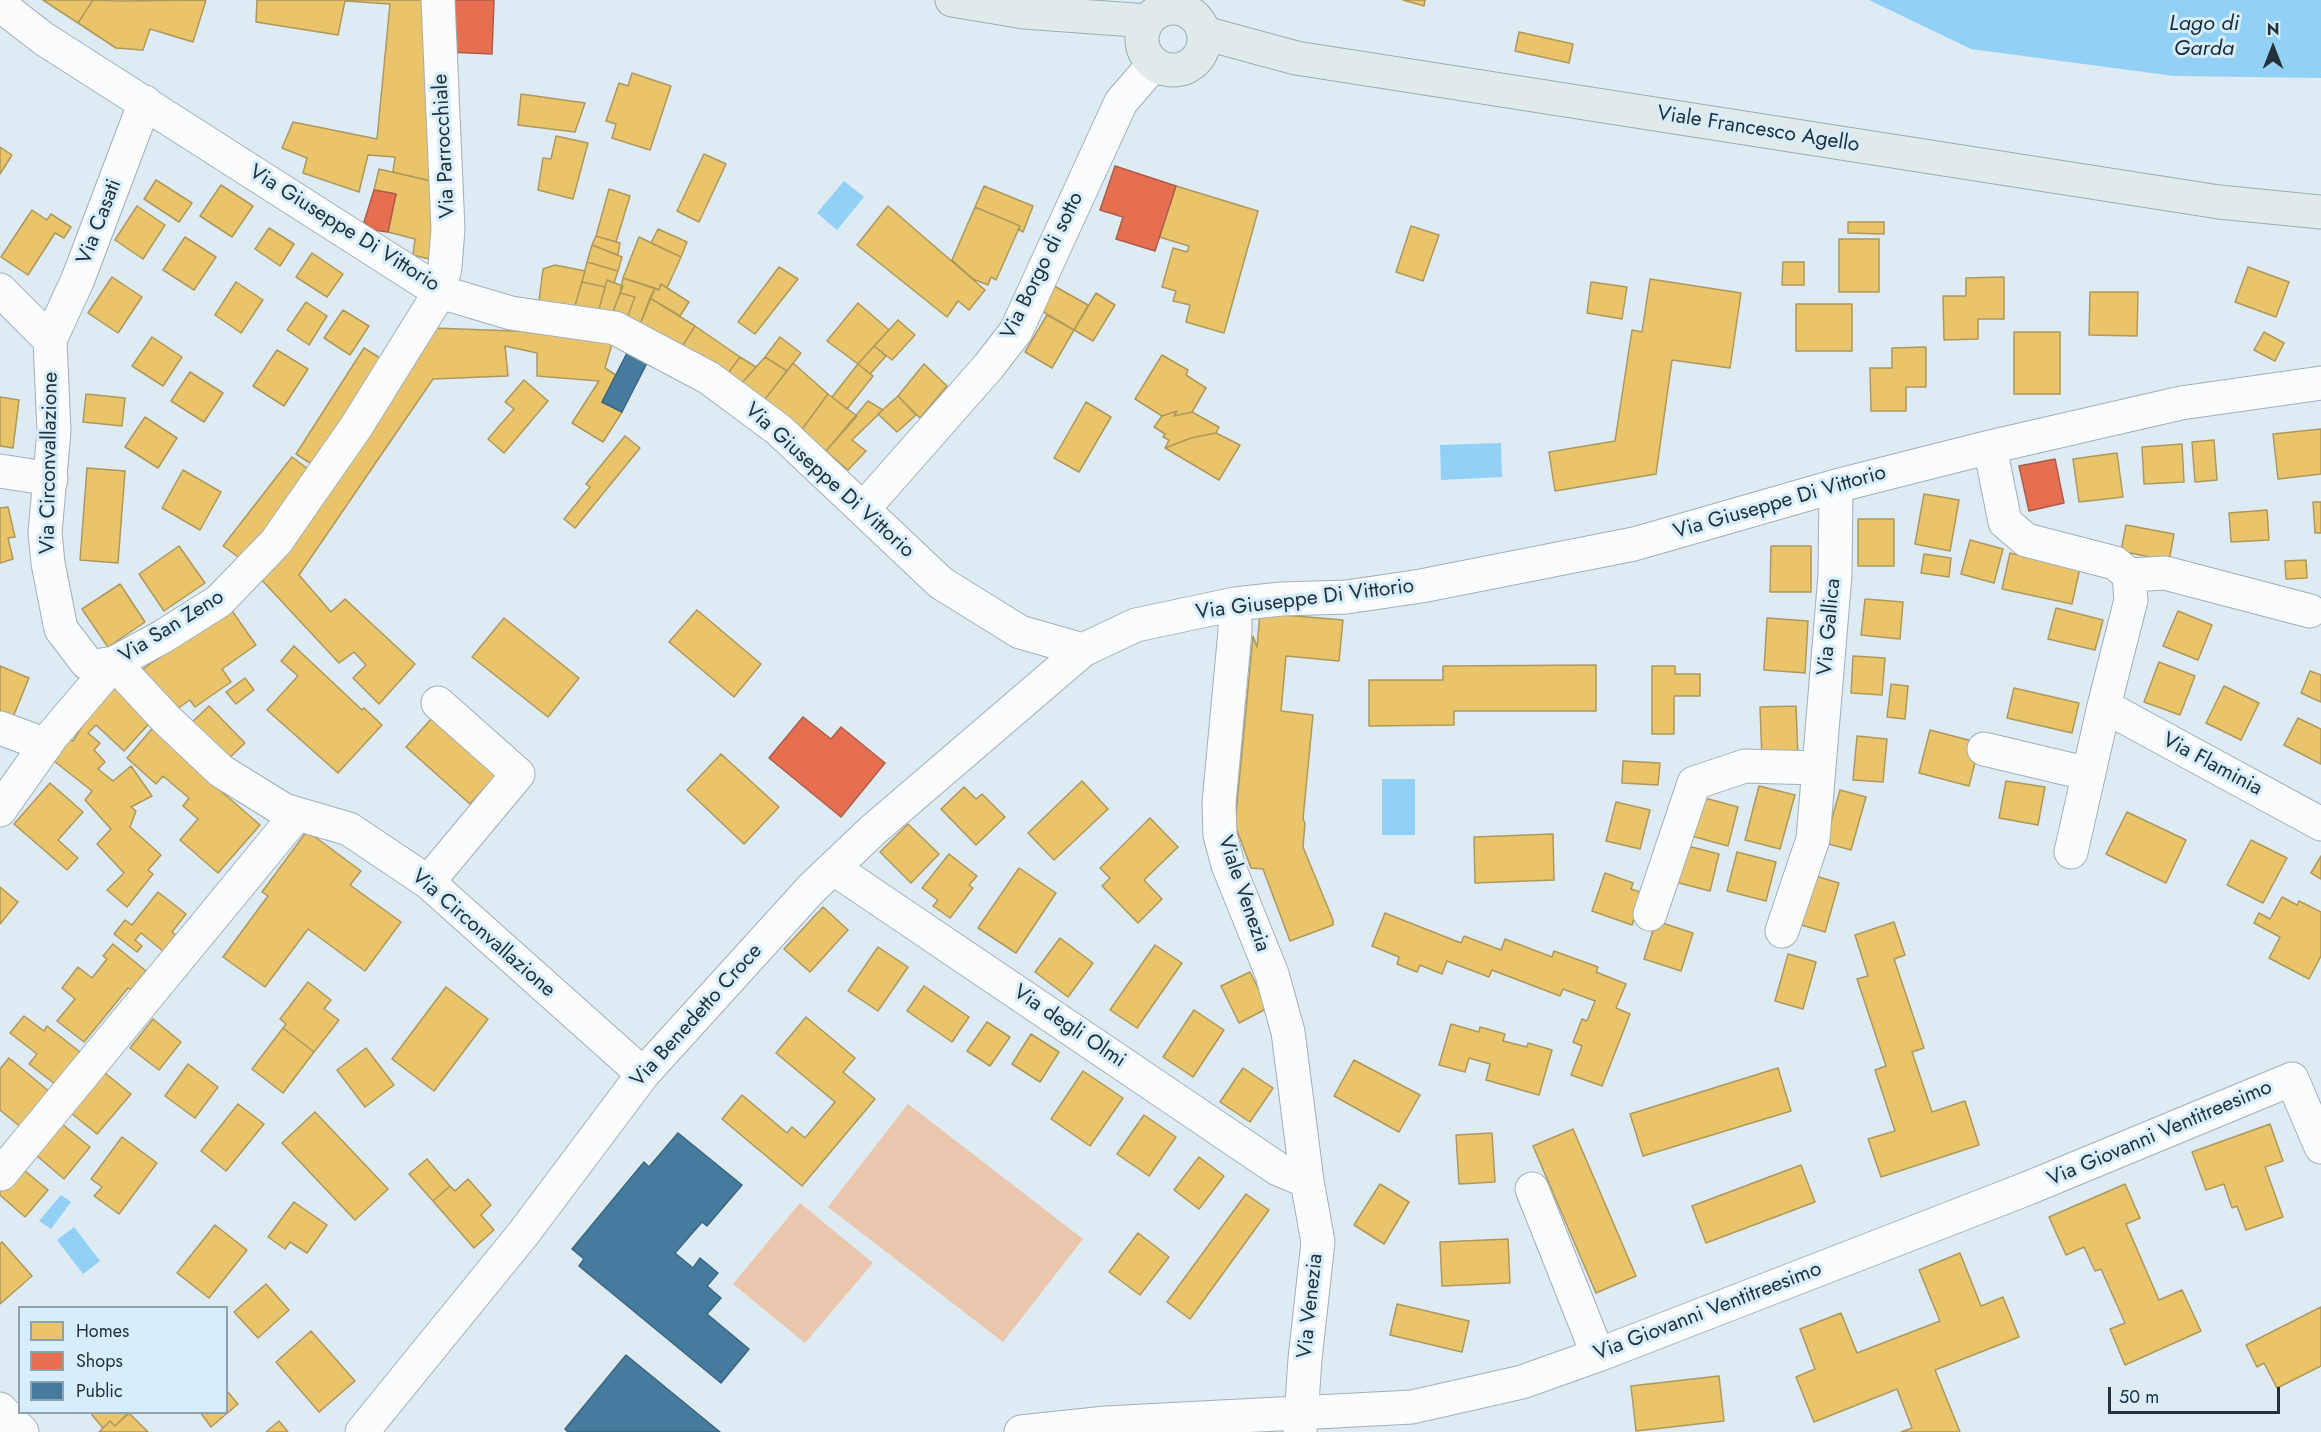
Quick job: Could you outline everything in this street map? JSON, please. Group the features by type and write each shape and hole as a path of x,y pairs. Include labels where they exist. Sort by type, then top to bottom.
{"main road":[{"path":"952,0 1024,12 1149,45"},
{"path":"1175,8 1193,16 1200,23 1202,44 1184,69 1163,69 1149,45 1156,14 1175,8"},
{"name":"Viale Francesco Agello","path":"1202,44 2219,202 2321,212"},
{"name":"Viale Francesco Agello","path":"2219,202 2321,224"}],"street":[{"name":"Via Parrocchiale","path":"438,0 448,229 445,267 440,292"},
{"name":"Via Giuseppe Di Vittorio","path":"0,5 44,39 440,292 511,314 615,328 709,378 779,430 941,583 1020,632 1083,650 1136,625 1235,604 1281,599 1347,597 1421,586 1634,544 1836,486 1990,447 2181,403 2321,382"},
{"name":"Via Borgo di sotto","path":"864,508 989,366 1016,331 1149,45"},
{"name":"Via Casati","path":"50,340 78,279 145,102"},
{"path":"0,290 50,340"},
{"name":"Via San Zeno","path":"0,810 46,745 114,663 162,637 219,601 276,542 356,427 440,292"},
{"name":"Via Circonvallazione","path":"50,340 54,431 45,533 48,563 61,628 87,663 95,666 114,663 167,720 221,771 284,810 349,829 428,882 643,1074"},
{"path":"1990,447 2005,522 2026,540 2115,563 2129,575 2132,600 2104,706 2071,852"},
{"path":"0,471 51,479"},
{"name":"Via Gallica","path":"1782,931 1813,839 1835,575 1836,486"},
{"path":"2129,575 2165,573 2310,611"},
{"name":"Viale Venezia","path":"1235,604 1235,631 1219,803 1220,836 1228,865 1272,974 1288,1032 1307,1181"},
{"name":"Via Benedetto Croce","path":"362,1432 523,1234 643,1074 811,889 873,830 1083,650"},
{"path":"428,882 518,774 438,703"},
{"name":"Via Flaminia","path":"2104,706 2321,824"},
{"path":"0,728 46,745"},
{"path":"1984,749 2089,774"},
{"path":"1650,914 1694,783 1745,766 1818,768"},
{"path":"1,1174 297,814"},
{"name":"Via degli Olmi","path":"833,868 1278,1169 1307,1181"},
{"name":"Via Giovanni Ventitreesimo","path":"1021,1432 1106,1423 1300,1422 1412,1407 1522,1382 1598,1355 2026,1189 2292,1079 2321,1147"},
{"name":"Via Venezia","path":"1300,1422 1318,1242 1307,1181"},
{"path":"1532,1189 1598,1355"},
{"path":"0,1409 22,1432"}],"shaded area":[{"path":"908,1104 1083,1239 1003,1342 828,1207"},
{"path":"800,1203 873,1263 805,1343 733,1284"}],"water":[{"name":"Lago di Garda","path":"1869,0 2321,0 2321,78 2174,76 1971,49"},
{"path":"844,181 864,197 837,230 817,213"},
{"path":"1501,443 1502,477 1441,480 1440,445"},
{"path":"1382,779 1415,779 1415,835 1382,835"},
{"path":"61,1195 71,1202 51,1229 39,1221"},
{"path":"74,1227 100,1261 83,1274 57,1240"}],"building: Homes":[{"path":"43,0 93,0 78,23"},
{"path":"93,0 206,0 193,42 150,29 143,50 116,48 78,23"},
{"path":"257,0 432,0 435,182 393,172 395,157 368,155 359,192 303,173 307,158 282,148 293,122 377,139 390,4 345,1 338,35 256,22"},
{"path":"1403,0 1425,0 1424,6"},
{"path":"1519,32 1573,44 1569,63 1515,51"},
{"path":"632,73 671,86 650,150 612,138 616,124 606,121 619,83 628,86"},
{"path":"521,94 585,103 575,132 518,125"},
{"path":"556,136 588,143 573,199 538,190 543,158 551,159"},
{"path":"0,147 12,155 0,174"},
{"path":"704,154 726,164 699,222 677,211"},
{"path":"379,169 435,182 441,262 413,255 415,239 388,232 396,194 374,190"},
{"path":"156,180 192,203 179,222 144,199"},
{"path":"221,185 253,206 232,237 200,216"},
{"path":"984,186 1033,206 1023,232 1018,229 1020,226 975,207"},
{"path":"1176,186 1258,211 1224,333 1186,322 1190,305 1173,301 1176,291 1162,287 1173,248 1187,252 1189,246 1159,237"},
{"path":"609,189 630,196 616,242 596,236"},
{"path":"137,206 165,225 143,259 115,240"},
{"path":"888,206 985,290 969,310 958,301 947,317 857,245"},
{"path":"975,207 1020,226 996,280 991,277 988,285 973,279 952,260"},
{"path":"32,210 47,220 51,214 71,227 64,238 55,233 28,275 1,257"},
{"path":"1848,222 1884,222 1884,234 1848,233"},
{"path":"1411,226 1439,235 1423,281 1396,272"},
{"path":"269,228 294,244 280,266 255,249"},
{"path":"658,229 687,242 681,257 651,243"},
{"path":"596,236 620,243 618,255 592,245"},
{"path":"185,237 216,257 194,290 163,270"},
{"path":"639,237 681,257 667,288 661,284 659,290 623,278"},
{"path":"1839,239 1879,239 1879,292 1839,292"},
{"path":"592,245 622,257 618,271 587,262"},
{"path":"312,253 343,274 327,297 296,277"},
{"path":"587,262 618,271 614,283 607,280 605,287 582,282"},
{"path":"1783,262 1804,262 1804,285 1782,285"},
{"path":"555,265 585,271 573,313 538,309 543,269"},
{"path":"779,267 798,279 755,334 738,322"},
{"path":"2248,267 2289,282 2276,317 2235,302"},
{"path":"112,277 142,297 118,333 88,313"},
{"path":"2004,277 2004,319 1978,319 1978,339 1944,340 1943,296 1966,296 1966,278"},
{"path":"623,278 655,288 639,327 626,321 635,297 620,293"},
{"path":"1650,279 1741,293 1730,368 1672,360 1656,474 1555,491 1549,452 1615,441 1632,330 1642,332"},
{"path":"607,280 623,286 612,314 598,313"},
{"path":"236,282 263,300 241,333 215,315"},
{"path":"582,282 605,287 598,313 612,314 620,293 635,297 626,321 573,313"},
{"path":"1591,282 1627,287 1622,319 1587,313"},
{"path":"1049,283 1088,305 1074,330 1035,307"},
{"path":"661,284 689,302 680,316 650,298 655,288 659,290"},
{"path":"2090,292 2138,292 2137,336 2089,335"},
{"path":"1096,293 1115,305 1093,341 1074,330"},
{"path":"650,298 695,326 680,350 639,327"},
{"path":"306,302 327,316 309,345 287,330"},
{"path":"858,303 889,330 858,364 827,341"},
{"path":"1796,304 1852,304 1852,351 1796,351"},
{"path":"343,310 369,326 350,355 324,338"},
{"path":"1047,315 1074,330 1052,368 1025,352"},
{"path":"898,320 915,335 892,360 874,346"},
{"path":"695,326 740,357 726,376 680,350"},
{"path":"433,328 594,334 612,344 605,368 616,375 602,402 622,412 603,442 572,423 599,381 537,376 537,353 505,346 508,376 433,379 299,575 331,612 345,599 415,664 379,704 353,678 366,665 354,652 339,663 259,577"},
{"path":"2014,332 2060,332 2060,394 2014,394"},
{"path":"2264,332 2284,343 2275,361 2254,350"},
{"path":"152,337 182,357 163,386 132,366"},
{"path":"780,337 801,353 787,371 765,357"},
{"path":"874,346 886,356 870,374 858,364"},
{"path":"1926,347 1926,387 1906,387 1906,411 1871,411 1870,368 1892,368 1892,348"},
{"path":"364,348 385,361 316,467 296,454"},
{"path":"277,350 308,369 284,406 253,386"},
{"path":"1162,355 1188,370 1186,375 1206,388 1192,412 1174,416 1177,411 1162,416 1135,399"},
{"path":"740,357 756,367 741,384 726,376"},
{"path":"765,357 787,371 765,399 741,384"},
{"path":"793,363 828,394 800,432 765,399"},
{"path":"858,364 873,376 847,409 832,397"},
{"path":"924,364 947,386 920,418 898,396"},
{"path":"190,372 223,393 204,422 171,401"},
{"path":"524,380 548,401 504,453 488,439 514,409 505,402"},
{"path":"86,394 125,398 122,426 83,422"},
{"path":"828,394 857,416 826,451 800,432"},
{"path":"898,396 916,415 897,432 878,414"},
{"path":"0,397 19,400 13,448 0,446"},
{"path":"868,401 883,410 852,440 866,451 848,470 826,451"},
{"path":"1086,402 1111,417 1079,472 1054,458"},
{"path":"1177,411 1174,416 1192,412 1219,427 1216,433 1191,438 1165,448 1169,440 1163,437 1165,434 1154,427 1162,416"},
{"path":"145,417 177,438 158,468 125,447"},
{"path":"2321,429 2321,474 2278,479 2273,434"},
{"path":"1216,433 1240,445 1219,480 1165,448 1191,438"},
{"path":"625,436 640,448 575,528 564,519 590,487 586,484"},
{"path":"2214,440 2217,480 2195,482 2192,442"},
{"path":"2182,444 2184,482 2144,484 2142,447"},
{"path":"2117,453 2123,497 2079,502 2073,459"},
{"path":"292,457 312,472 244,561 223,546"},
{"path":"87,468 125,471 118,563 80,560"},
{"path":"183,470 221,492 200,530 162,508"},
{"path":"1924,494 1959,500 1950,551 1915,544"},
{"path":"2313,502 2321,502 2321,533 2315,533"},
{"path":"8,507 15,537 8,538 13,559 0,563 0,508"},
{"path":"2267,510 2269,540 2231,542 2229,513"},
{"path":"1858,519 1894,519 1894,566 1858,566"},
{"path":"2126,525 2174,534 2169,561 2121,551"},
{"path":"1970,540 2003,549 1994,583 1961,574"},
{"path":"179,546 205,583 164,611 139,574"},
{"path":"1771,546 1811,546 1811,592 1770,592"},
{"path":"2010,553 2080,568 2072,604 2002,589"},
{"path":"1924,554 1951,558 1949,577 1921,573"},
{"path":"2306,560 2307,578 2286,579 2285,561"},
{"path":"120,584 145,622 108,647 82,609"},
{"path":"1865,599 1903,602 1900,639 1861,635"},
{"path":"230,608 256,645 222,669 231,682 195,707 190,700 174,711 143,669"},
{"path":"2056,608 2103,620 2095,650 2048,639"},
{"path":"697,610 761,664 734,697 669,642"},
{"path":"2178,611 2212,625 2198,660 2163,646"},
{"path":"1260,613 1343,620 1339,661 1286,656 1281,711 1313,715 1303,819 1305,823 1303,847 1333,920 1333,925 1290,941 1263,869 1251,868 1235,825 1253,636 1257,647"},
{"path":"504,618 579,678 548,717 472,657"},
{"path":"1767,618 1808,621 1805,673 1764,670"},
{"path":"294,646 362,710 364,708 382,725 338,773 267,710 298,676 281,661"},
{"path":"1853,656 1885,658 1882,695 1851,693"},
{"path":"2159,662 2195,676 2180,715 2144,702"},
{"path":"1596,665 1596,711 1454,711 1454,725 1369,726 1369,680 1443,680 1443,666"},
{"path":"0,666 29,678 13,717 0,711"},
{"path":"1652,666 1675,666 1675,674 1700,674 1700,696 1674,696 1674,734 1652,734"},
{"path":"2310,671 2321,675 2321,702 2301,693"},
{"path":"114,673 156,716 124,751 96,725 88,733 100,743 94,750 105,762 98,769 113,781 131,766 152,796 131,807 136,811 130,827 161,855 148,870 153,874 127,907 107,890 124,873 97,844 111,829 85,800 92,791 49,757 63,737 73,741"},
{"path":"245,678 254,690 236,704 226,692"},
{"path":"1891,684 1908,686 1905,719 1887,717"},
{"path":"2224,686 2259,703 2241,740 2206,723"},
{"path":"2014,688 2079,703 2072,733 2007,718"},
{"path":"209,706 245,743 225,762 189,725"},
{"path":"1796,706 1798,759 1762,760 1760,707"},
{"path":"432,718 497,774 470,804 406,747"},
{"path":"2298,718 2321,729 2321,764 2284,745"},
{"path":"157,723 227,785 222,792 260,825 218,873 180,840 198,819 183,806 189,798 163,776 156,784 127,758"},
{"path":"1930,730 1980,743 1969,786 1919,773"},
{"path":"1857,736 1887,739 1883,782 1853,780"},
{"path":"721,754 779,807 744,844 687,790"},
{"path":"1623,761 1660,763 1658,785 1622,783"},
{"path":"1082,781 1108,809 1054,860 1028,833"},
{"path":"2006,781 2045,787 2038,825 1999,818"},
{"path":"50,783 83,812 58,840 78,858 67,870 14,824"},
{"path":"1759,786 1795,795 1780,849 1745,840"},
{"path":"964,787 976,799 982,794 1005,817 976,845 941,809"},
{"path":"1840,790 1866,797 1851,850 1825,843"},
{"path":"1694,795 1738,807 1728,846 1684,834"},
{"path":"1616,802 1650,810 1640,849 1606,841"},
{"path":"2127,812 2186,840 2166,883 2106,854"},
{"path":"1150,818 1178,847 1144,880 1162,899 1138,923 1102,886 1110,878 1100,868"},
{"path":"908,824 939,854 911,883 880,852"},
{"path":"307,831 361,871 350,885 401,922 365,971 308,929 265,987 223,957 268,896 262,892"},
{"path":"1553,834 1554,880 1475,883 1474,837"},
{"path":"2251,840 2287,858 2263,903 2227,885"},
{"path":"1680,844 1719,854 1710,891 1671,881"},
{"path":"1737,852 1776,862 1766,901 1727,891"},
{"path":"949,854 977,876 969,885 973,888 950,918 933,906 938,900 922,888"},
{"path":"2321,856 2321,879 2311,873"},
{"path":"1019,868 1056,893 1016,953 978,928"},
{"path":"1605,873 1633,883 1631,889 1643,893 1632,925 1592,911"},
{"path":"1812,875 1839,883 1825,932 1798,924"},
{"path":"0,887 18,902 0,924"},
{"path":"158,892 186,914 172,932 176,935 163,951 141,933 135,940 142,946 137,952 114,934 125,920 132,925"},
{"path":"2282,897 2297,905 2299,901 2321,912 2321,956 2309,979 2269,958 2280,937 2254,923 2259,913 2270,919"},
{"path":"823,907 848,930 810,972 784,949"},
{"path":"1385,913 1461,943 1464,936 1501,950 1505,939 1552,957 1554,951 1598,967 1596,972 1626,984 1616,1008 1630,1014 1602,1086 1571,1075 1582,1046 1573,1042 1582,1019 1587,1021 1595,1001 1563,989 1560,996 1492,970 1489,977 1447,961 1442,974 1420,965 1417,972 1397,964 1399,957 1372,946"},
{"path":"1656,921 1693,933 1681,971 1644,959"},
{"path":"1894,922 1905,955 1894,959 1924,1048 1912,1052 1932,1112 1965,1101 1979,1145 1881,1177 1868,1139 1895,1131 1875,1070 1886,1066 1857,979 1868,976 1855,935"},
{"path":"1060,938 1093,963 1068,997 1035,972"},
{"path":"113,944 146,971 131,990 128,988 84,1042 57,1021 75,999 62,988 78,967 92,978 107,959 103,956"},
{"path":"1155,945 1182,963 1137,1028 1110,1010"},
{"path":"878,947 908,967 878,1011 848,991"},
{"path":"1788,954 1816,962 1803,1009 1775,1001"},
{"path":"1250,972 1268,1008 1239,1023 1221,986"},
{"path":"308,982 331,1000 324,1009 339,1020 314,1052 283,1028 286,1024 280,1019"},
{"path":"924,986 969,1017 952,1042 907,1011"},
{"path":"446,987 488,1019 434,1091 392,1059"},
{"path":"1194,1010 1224,1030 1193,1077 1163,1057"},
{"path":"24,1016 44,1031 47,1026 80,1052 55,1084 29,1064 37,1054 10,1033"},
{"path":"806,1017 855,1058 843,1072 875,1099 802,1186 722,1119 742,1095 787,1133 792,1127 805,1138 835,1102 776,1053"},
{"path":"153,1019 181,1042 159,1070 130,1048"},
{"path":"987,1022 1010,1037 990,1066 967,1051"},
{"path":"1451,1024 1479,1032 1480,1027 1505,1034 1503,1041 1527,1047 1528,1043 1552,1050 1539,1095 1486,1080 1490,1064 1469,1058 1465,1072 1439,1065"},
{"path":"283,1028 314,1052 283,1093 252,1069"},
{"path":"1031,1034 1059,1052 1040,1082 1012,1064"},
{"path":"366,1048 394,1085 365,1107 337,1070"},
{"path":"9,1058 51,1093 22,1128 0,1110 0,1069"},
{"path":"1354,1060 1420,1095 1399,1132 1334,1096"},
{"path":"188,1064 218,1087 195,1118 165,1096"},
{"path":"1243,1068 1273,1088 1250,1122 1220,1102"},
{"path":"1778,1068 1791,1111 1643,1156 1630,1114"},
{"path":"1083,1071 1123,1098 1090,1146 1051,1119"},
{"path":"105,1073 131,1094 97,1134 71,1113"},
{"path":"238,1104 264,1124 226,1171 201,1151"},
{"path":"315,1112 388,1189 355,1220 282,1143"},
{"path":"1144,1115 1176,1137 1149,1176 1117,1154"},
{"path":"56,1119 90,1147 64,1179 30,1150"},
{"path":"2270,1124 2283,1161 2265,1167 2283,1217 2246,1230 2237,1206 2232,1208 2224,1184 2206,1190 2192,1152"},
{"path":"1573,1129 1636,1276 1596,1293 1533,1146"},
{"path":"1492,1133 1495,1182 1459,1184 1456,1135"},
{"path":"122,1137 157,1163 119,1214 94,1196 102,1187 91,1179"},
{"path":"1199,1157 1224,1176 1199,1209 1174,1190"},
{"path":"427,1159 450,1186 433,1201 409,1174"},
{"path":"1801,1165 1815,1202 1706,1243 1692,1206"},
{"path":"19,1166 48,1190 25,1217 0,1195 0,1188"},
{"path":"468,1179 491,1205 481,1215 494,1230 474,1248 433,1201 450,1186 455,1191"},
{"path":"1380,1184 1409,1202 1384,1244 1354,1225"},
{"path":"2125,1184 2140,1218 2126,1224 2159,1300 2182,1290 2201,1331 2125,1365 2110,1329 2125,1323 2101,1269 2095,1271 2084,1247 2066,1255 2049,1217"},
{"path":"1246,1194 1269,1210 1190,1319 1167,1302"},
{"path":"294,1202 327,1225 307,1253 290,1242 285,1249 268,1237"},
{"path":"215,1225 247,1250 209,1298 177,1273"},
{"path":"1138,1233 1169,1257 1140,1295 1109,1272"},
{"path":"1508,1239 1510,1283 1442,1286 1440,1242"},
{"path":"2,1242 32,1276 0,1304 0,1244"},
{"path":"1960,1253 1981,1306 2003,1297 2019,1337 1935,1370 1960,1432 1901,1432 1912,1428 1897,1389 1814,1422 1796,1377 1815,1369 1800,1329 1841,1313 1857,1353 1940,1321 1919,1270"},
{"path":"266,1284 289,1310 258,1338 234,1312"},
{"path":"1397,1304 1469,1321 1462,1352 1390,1335"},
{"path":"2321,1307 2321,1366 2277,1388 2264,1363 2257,1367 2246,1345"},
{"path":"311,1331 355,1381 319,1412 276,1362"},
{"path":"1719,1376 1724,1421 1636,1431 1631,1386"},
{"path":"228,1392 238,1404 228,1413"},
{"path":"127,1414 115,1426 110,1421 103,1428 92,1415"},
{"path":"130,1414 148,1432 99,1432 110,1421 115,1426"},
{"path":"201,1414 226,1414 211,1427"},
{"path":"279,1421 288,1432 266,1432"}],"building: Shops":[{"path":"448,0 494,0 492,54 448,52"},
{"path":"1115,166 1176,186 1155,251 1116,239 1123,217 1100,210"},
{"path":"374,190 396,194 388,232 373,230 364,222"},
{"path":"2055,459 2064,503 2029,511 2019,466"},
{"path":"803,717 831,739 841,727 885,763 841,817 769,758"}],"building: Public":[{"path":"628,351 648,361 622,412 602,402"},
{"path":"678,1133 742,1185 707,1226 702,1222 675,1253 693,1268 700,1258 718,1273 707,1286 721,1298 707,1314 749,1349 721,1383 579,1266 584,1259 572,1249 644,1162 649,1167"},
{"path":"626,1355 720,1432 568,1432 565,1429"}]}
